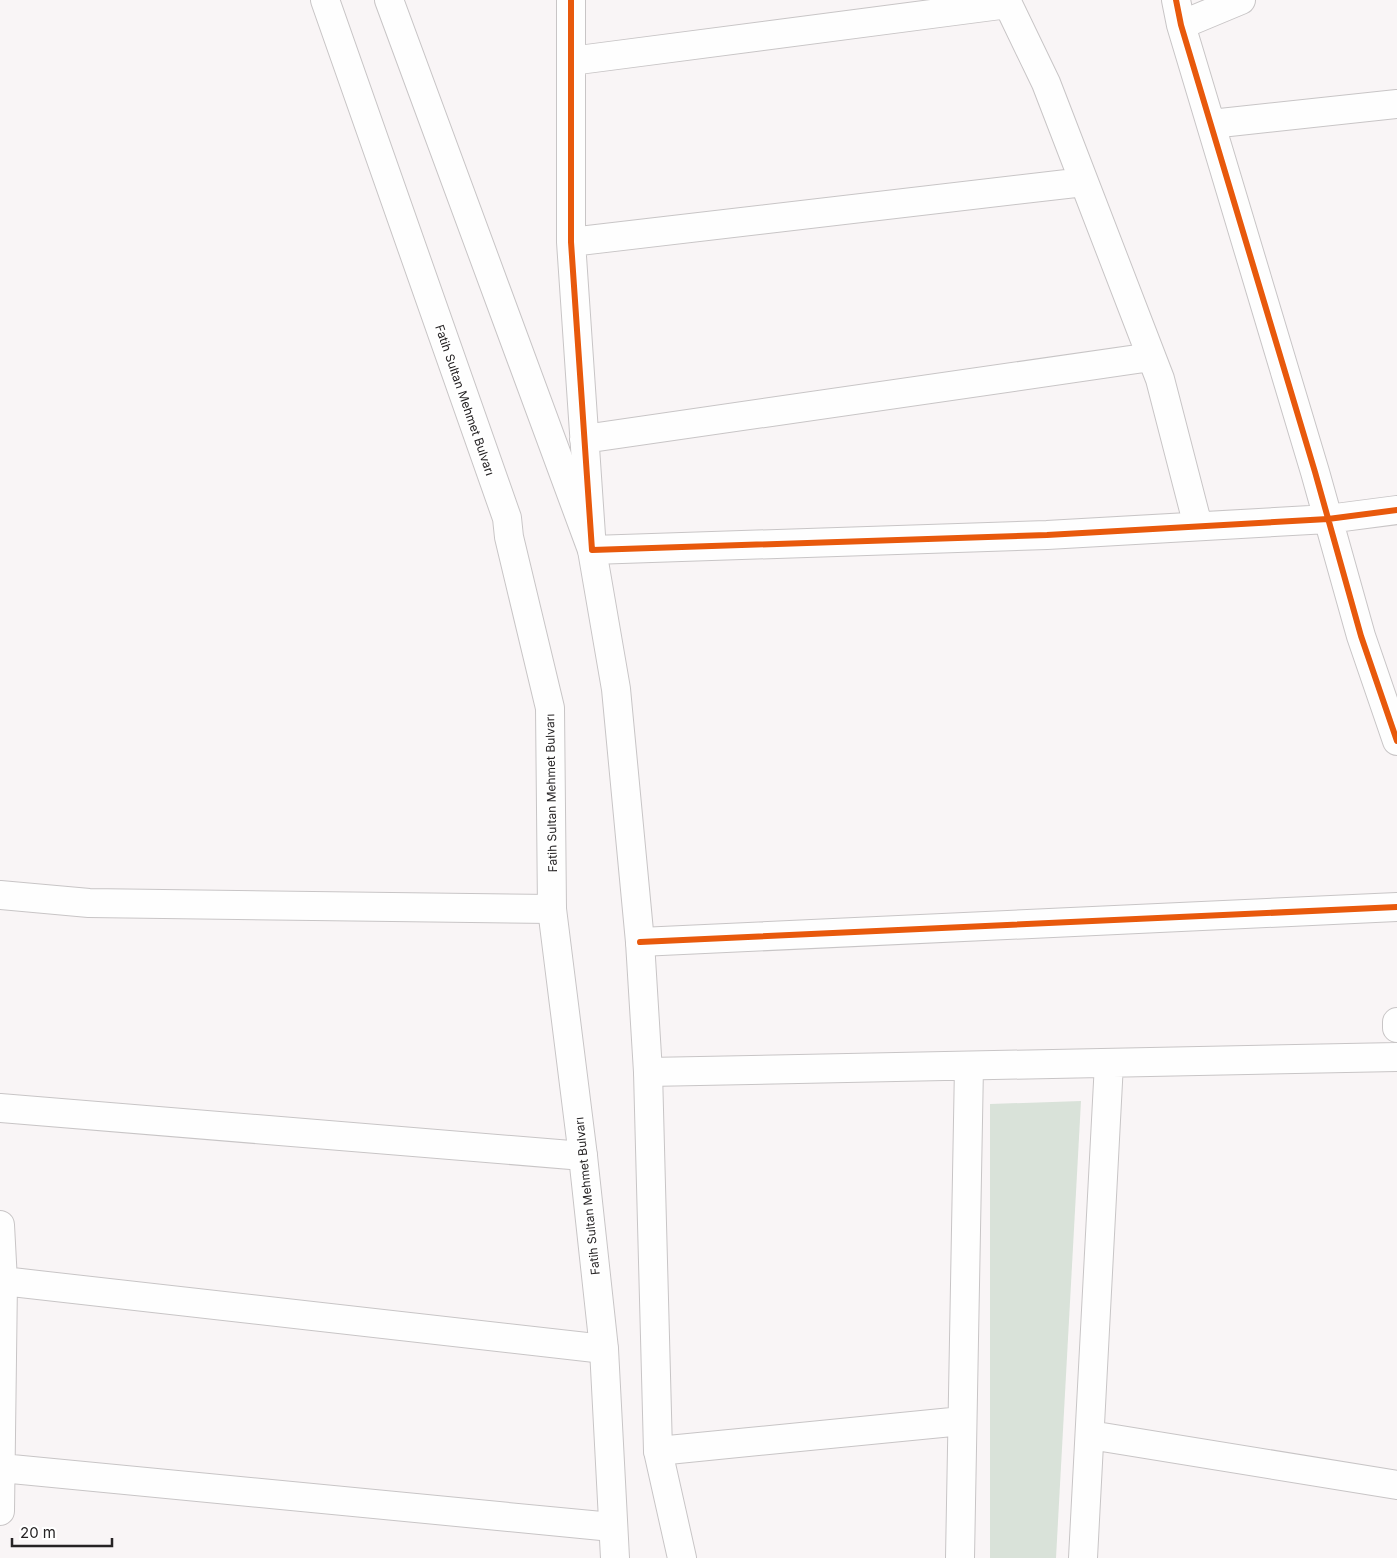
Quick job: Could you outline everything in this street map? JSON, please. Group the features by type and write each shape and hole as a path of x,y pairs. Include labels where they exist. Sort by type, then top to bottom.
{"street":[{"name":"Fatih Sultan Mehmet Bulvarı","path":"325,0 507,518 509,537 550,708 552,909 583,1156 604,1348 615,1558"},
{"path":"389,0 592,550"},
{"path":"571,0 571,242 584,439 592,550 616,690 640,942 648,1072 658,1451 682,1558"},
{"path":"1241,0 1178,12 1361,636 1397,741"},
{"path":"571,61 1007,2 1046,83 1160,379 1198,526"},
{"path":"1211,124 1397,104"},
{"path":"571,242 1084,182"},
{"path":"584,439 1151,357"},
{"path":"592,550 1047,535 1328,519 1397,510"},
{"path":"0,895 89,902 552,909"},
{"path":"640,942 1397,907"},
{"path":"1397,1022 1397,1028"},
{"path":"648,1072 1397,1057"},
{"path":"1083,1558 1109,1063"},
{"path":"950,1558 960,1558 969,1066"},
{"path":"0,1108 583,1156"},
{"path":"0,1225 3,1282 0,1510"},
{"path":"3,1282 604,1348"},
{"path":"658,1451 962,1421"},
{"path":"1090,1435 1397,1485"},
{"path":"1,1468 612,1527"}],"shaded area":[{"path":"1081,1101 1056,1558 990,1558 990,1104"}],"cycle path":[{"path":"571,0 571,242 592,550 1047,535 1328,519 1397,510"},
{"path":"1176,0 1181,25 1315,472 1361,636 1397,741"},
{"path":"640,942 1397,907"}]}
